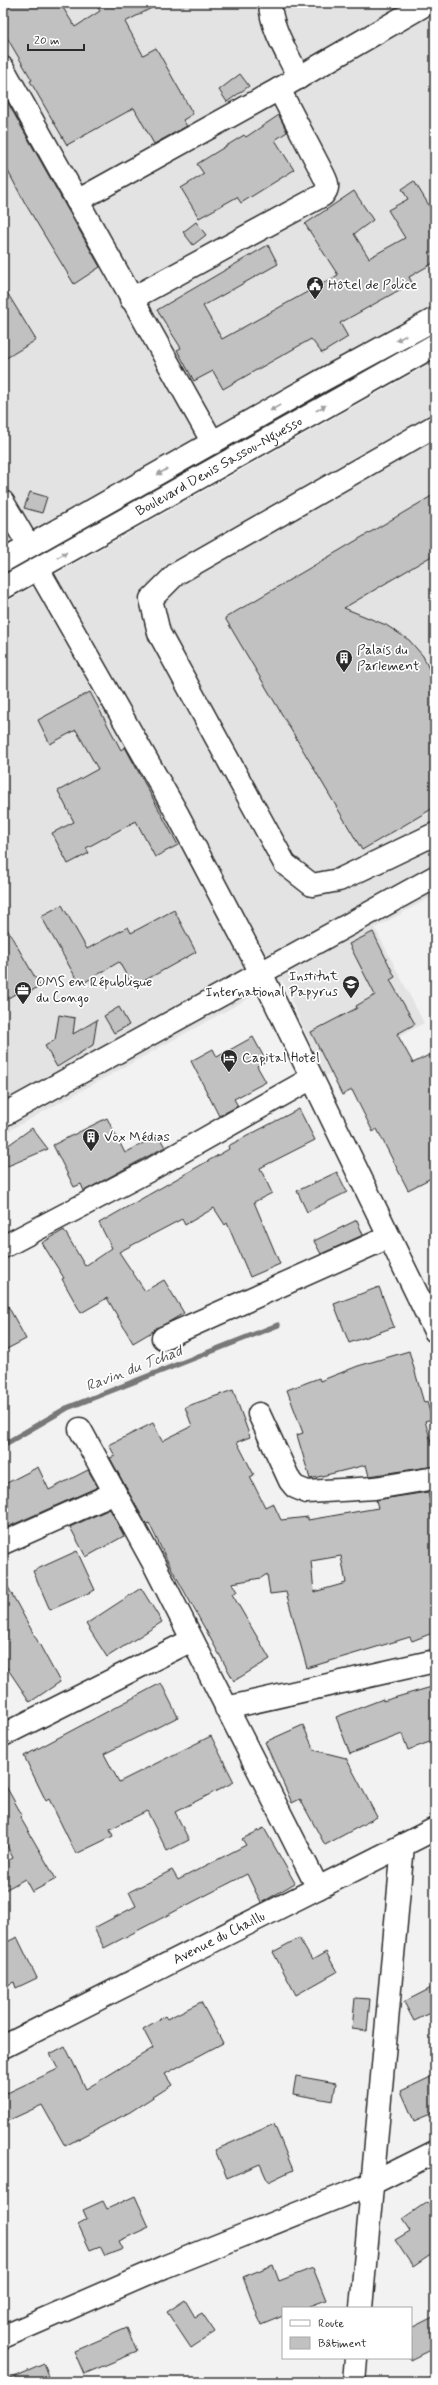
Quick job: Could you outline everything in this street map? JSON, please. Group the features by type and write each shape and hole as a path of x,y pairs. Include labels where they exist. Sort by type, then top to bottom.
{"street":[{"path":"270,3 270,13 276,30 299,78"},
{"path":"77,202 299,78 428,3"},
{"path":"3,68 213,443"},
{"path":"131,299 323,195 327,190 328,184 279,89"},
{"name":"Boulevard Denis Sassou-Nguesso","path":"3,561 321,381 435,319"},
{"name":"Boulevard Denis Sassou-Nguesso","path":"3,588 435,345"},
{"path":"435,426 176,574 151,599 159,633 286,864 312,885 339,880 435,834"},
{"path":"3,502 29,546"},
{"path":"38,569 178,815 261,973 435,1331"},
{"path":"3,1116 435,877"},
{"path":"3,1247 148,1171 312,1078"},
{"path":"163,1338 389,1237"},
{"path":"259,1414 290,1481 295,1487 307,1492 375,1488 435,1478"},
{"path":"80,1429 154,1564 318,1888"},
{"path":"3,1543 115,1494"},
{"path":"3,1735 192,1640"},
{"path":"226,1708 435,1661"},
{"name":"Avenue du Chaillu","path":"3,2047 435,1829"},
{"path":"360,2307 403,1845"},
{"path":"3,2337 164,2267 371,2184 435,2152"},
{"path":"354,2382 356,2359"}],"shaded area":[{"path":"3,3 435,3 435,310 3,546"},
{"path":"435,361 435,895 375,928 424,1023 325,1076 282,980 3,1134 3,604"}],"building":[{"path":"3,3 60,3 75,27 100,11 95,3 161,3 125,22 143,55 156,48 193,114 183,120 187,126 154,144 134,108 67,145 30,81 32,80 3,31"},
{"path":"240,74 249,86 227,102 219,90"},
{"path":"3,94 100,267 74,284 26,205 3,162"},
{"path":"279,115 287,132 275,140 294,170 241,203 237,197 199,218 181,188 204,174 197,164 244,135 246,137"},
{"path":"414,181 435,215 435,262 409,277 412,283 340,323 348,337 322,353 311,339 223,389 213,371 194,381 177,350 181,348 157,310 268,245 278,264 203,306 222,339 338,275 305,224 354,191 373,220 354,234 369,258 405,238 388,210 408,199 402,189"},
{"path":"196,222 206,235 193,245 183,232"},
{"path":"3,286 36,340 3,360"},
{"path":"30,492 47,497 42,513 24,508"},
{"name":"Palais du Parlement","path":"435,494 435,554 344,608 386,625 409,640 423,656 434,680 435,714 432,750 435,748 435,807 362,850 225,618"},
{"path":"90,692 121,750 125,747 178,845 155,857 136,821 86,848 89,853 68,864 52,833 74,822 58,791 98,769 76,730 50,744 38,720"},
{"path":"62,905 87,949 128,927 131,933 174,910 196,952 133,987 119,962 80,985 41,916"},
{"path":"3,922 40,986 24,995 22,990 3,1001"},
{"path":"373,932 395,977 390,980 415,1024 397,1034 413,1063 435,1052 435,1176 408,1190 377,1129 373,1132 352,1090 342,1095 311,1032 357,1008 356,1006 375,995 349,944"},
{"path":"119,1007 129,1025 114,1033 104,1016"},
{"path":"59,1015 75,1018 73,1034 97,1020 93,1045 57,1067 45,1046 55,1040"},
{"name":"Capital Hotel","path":"253,1037 266,1061 257,1066 266,1082 234,1099 238,1106 219,1116 191,1061 213,1049 217,1057"},
{"path":"299,1109 315,1140 260,1168 272,1193 254,1202 280,1264 250,1277 227,1223 225,1225 214,1208 185,1225 182,1219 119,1252 145,1291 164,1280 184,1313 133,1343 107,1298 81,1313 62,1279 64,1278 42,1243 64,1230 85,1266 112,1248 99,1223 229,1149 228,1146"},
{"name":"Vox Médias","path":"107,1118 125,1153 158,1135 165,1147 84,1191 81,1184 74,1187 53,1145"},
{"path":"32,1128 48,1149 3,1168 3,1149"},
{"path":"337,1172 347,1192 307,1212 297,1191"},
{"path":"357,1220 363,1235 321,1254 314,1241"},
{"path":"379,1287 394,1327 349,1343 334,1304"},
{"path":"3,1297 26,1339 3,1351"},
{"path":"409,1351 424,1403 427,1402 432,1419 425,1421 435,1455 435,1466 369,1476 366,1465 310,1479 297,1435 303,1433 287,1390 319,1378 320,1381 358,1366"},
{"path":"233,1390 250,1437 237,1442 254,1475 250,1477 265,1507 273,1503 281,1520 308,1517 308,1520 378,1508 376,1500 428,1492 435,1532 435,1632 412,1641 410,1637 307,1668 286,1592 270,1594 267,1574 261,1578 232,1583 237,1592 232,1594 270,1659 234,1681 168,1562 149,1523 146,1524 110,1458 115,1456 109,1445 153,1423 162,1441 192,1426 185,1407","holes":["341,1556 346,1583 314,1592 311,1561"]},
{"path":"38,1467 49,1490 88,1470 98,1487 3,1529 3,1485"},
{"path":"110,1509 124,1536 86,1557 70,1527"},
{"path":"77,1551 95,1590 50,1610 33,1571"},
{"path":"3,1578 60,1682 30,1702 3,1662"},
{"path":"141,1588 162,1622 107,1657 86,1624"},
{"path":"161,1683 178,1717 104,1754 119,1782 211,1736 234,1782 175,1812 189,1840 167,1851 147,1811 110,1829 113,1836 76,1854 49,1799 46,1801 24,1756"},
{"path":"435,1686 435,1740 408,1750 402,1734 350,1754 336,1717 383,1699 383,1701"},
{"path":"303,1725 314,1750 346,1758 377,1817 325,1845 300,1799 292,1803 265,1742"},
{"path":"3,1781 22,1815 20,1817 56,1879 32,1892 25,1879 3,1891 3,1863 13,1858 3,1838"},
{"path":"264,1828 295,1883 261,1903 247,1874 104,1948 94,1928 136,1906 129,1892 172,1870 178,1880 246,1845 242,1839"},
{"path":"17,1937 37,1978 16,1988 14,1982 3,1987 3,1944"},
{"path":"299,1938 312,1960 326,1952 337,1972 296,1995 273,1952"},
{"path":"435,1986 435,2011 414,2021 404,2002"},
{"path":"355,1998 370,1999 367,2031 352,2029"},
{"path":"201,2002 223,2043 165,2074 172,2085 130,2112 65,2146 42,2105 3,2123 3,2095 58,2069 50,2054 65,2046 86,2089 153,2048 143,2029 165,2016 167,2019"},
{"path":"435,2075 435,2112 414,2121 401,2091"},
{"path":"296,2076 336,2083 333,2101 293,2094"},
{"path":"274,2124 293,2170 268,2182 260,2164 227,2178 215,2150"},
{"path":"135,2196 149,2227 119,2241 123,2249 105,2256 100,2246 90,2250 78,2224 87,2219 83,2210 103,2201 107,2209"},
{"path":"427,2202 435,2214 435,2252 413,2267 395,2240 410,2231 402,2219"},
{"path":"273,2265 279,2281 313,2268 326,2300 308,2307 282,2307 282,2316 261,2325 243,2277"},
{"path":"185,2300 195,2317 202,2313 215,2332 191,2348 167,2312"},
{"path":"435,2316 435,2348 411,2360 412,2359 412,2328"},
{"path":"127,2328 137,2352 84,2374 74,2351"},
{"path":"44,2364 51,2382 3,2382"}],"waterway":[{"name":"Ravin du Tchad","path":"3,1445 67,1408 278,1325"}],"place":[{"name":"Hôtel de Police","path":"315,300"},
{"name":"Palais du Parlement","path":"344,673"},
{"name":"Institut International Papyrus","path":"351,999"},
{"name":"OMS en République du Congo","path":"23,1005"},
{"name":"Capital Hotel","path":"229,1073"},
{"name":"Vox Médias","path":"91,1152"}]}
